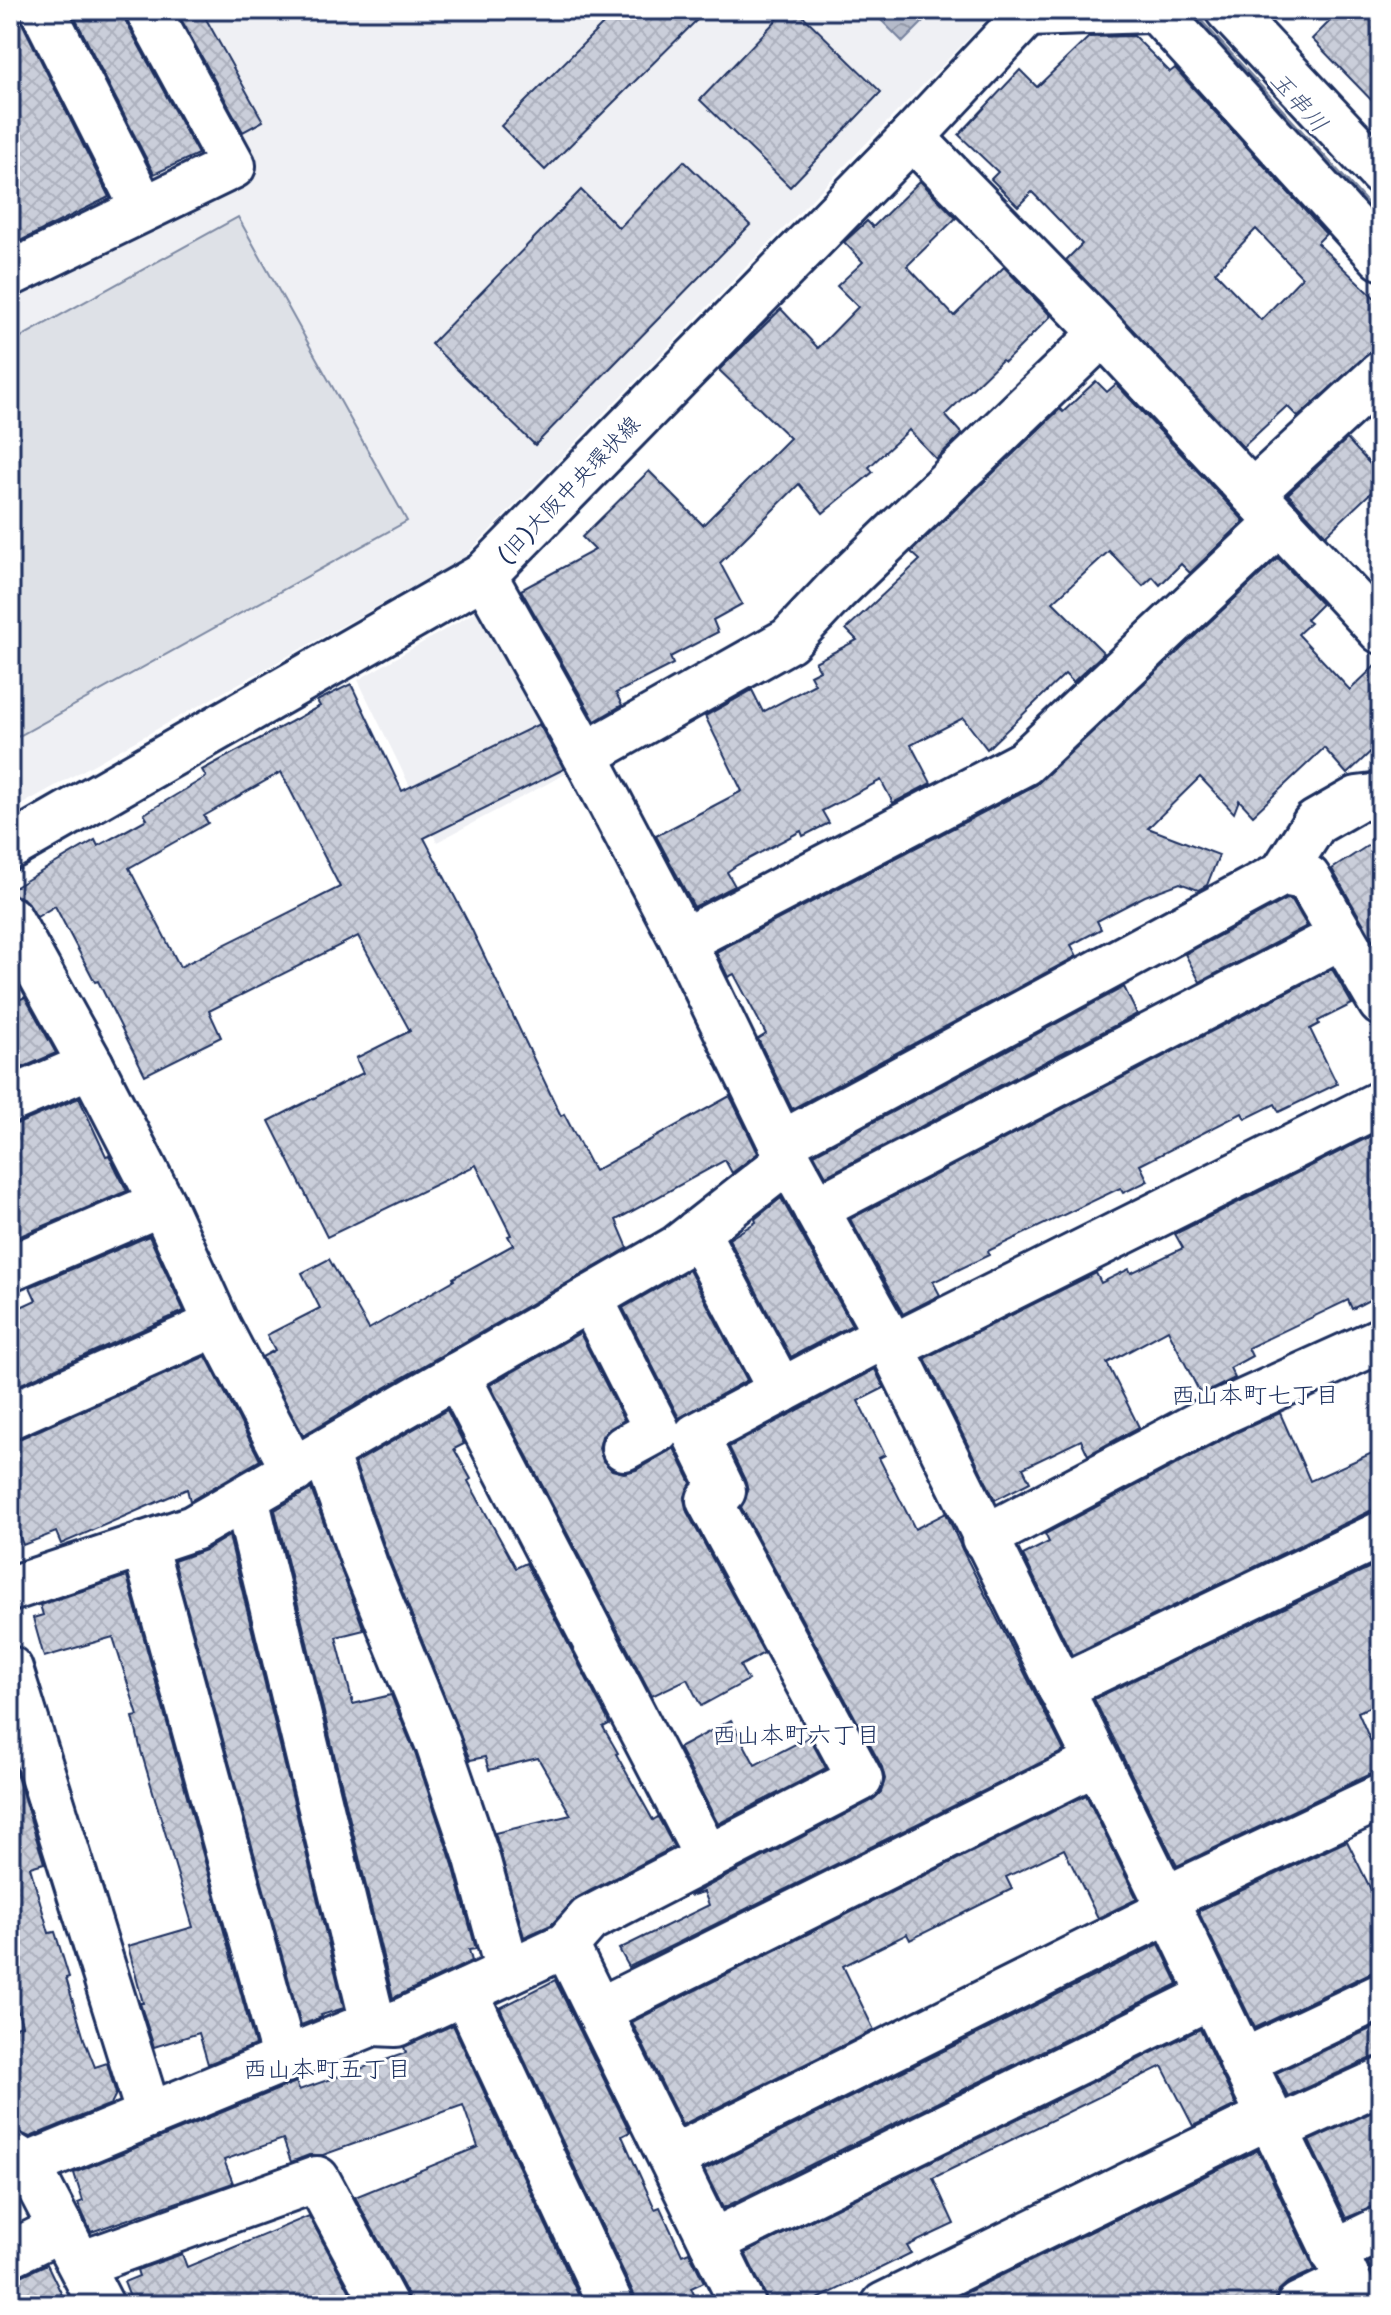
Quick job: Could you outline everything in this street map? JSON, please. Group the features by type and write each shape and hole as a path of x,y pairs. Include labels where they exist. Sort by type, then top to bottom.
{"street":[{"path":"43,10 143,208"},
{"path":"10,274 233,166 148,10"},
{"path":"1029,12 1153,10 1381,257"},
{"path":"1228,10 1375,153"},
{"name":"(旧)大阪中央環状線","path":"10,847 484,575 912,137 1029,12"},
{"path":"912,137 1103,333 1381,631"},
{"path":"585,755 789,640 847,579 1103,333"},
{"path":"683,941 1024,763 1266,508 1381,374"},
{"path":"484,575 585,755 683,941 785,1151 889,1341 1168,1904 1347,2280"},
{"path":"12,1582 193,1528 309,1462 677,1248 785,1151 1283,873 1315,823 1357,799 1381,796"},
{"path":"1283,873 1308,878 1381,1003"},
{"path":"10,919 91,1065 162,1203 217,1324 309,1462 365,1565 438,1744 477,1858 508,1972"},
{"path":"816,1209 1342,936"},
{"path":"10,1100 91,1065"},
{"path":"101,2305 72,2246 19,2159 149,2115 373,2023 396,2024 566,1945 589,1919 860,1779 709,1500 723,1491 696,1436 781,1391 1381,1103"},
{"path":"10,1268 162,1203"},
{"path":"697,1232 781,1391"},
{"path":"590,1298 657,1430 624,1448"},
{"path":"10,1416 217,1324"},
{"path":"984,1538 1224,1411 1381,1340"},
{"path":"457,1375 707,1857"},
{"path":"246,1498 373,2023"},
{"path":"1060,1688 1381,1534"},
{"path":"144,1544 285,2060"},
{"path":"10,1669 149,2115"},
{"path":"600,2010 1097,1762"},
{"path":"672,2158 1381,1797"},
{"path":"566,1945 743,2305"},
{"path":"465,1992 611,2305"},
{"path":"712,2242 1211,1996"},
{"path":"1242,2062 1381,1996"},
{"path":"884,2305 1271,2123 1381,2081"},
{"path":"10,2254 72,2246 317,2179 385,2305"},
{"path":"1299,2305 1347,2280 1381,2229"}],"shaded area":[{"path":"163,10 996,10 462,559 10,811 10,286 249,171"},
{"path":"238,217 407,521 10,741 10,343"},
{"path":"477,611 571,771 437,842 358,680"}],"water":[{"path":"871,10 935,10 903,42"}],"building":[{"path":"10,10 18,10 109,197 10,246"},
{"path":"71,10 123,10 126,22 198,154 154,174"},
{"path":"176,10 201,10 263,121 243,132"},
{"path":"617,10 707,10 545,170 501,126"},
{"path":"786,10 797,10 881,92 790,187 700,100"},
{"path":"1341,10 1381,10 1381,110 1312,39"},
{"path":"1134,36 1170,72 1175,68 1326,234 1317,243 1381,304 1381,342 1298,417 1287,406 1243,447 1066,260 1082,244 1032,192 1018,206 991,179 998,172 959,135 1020,70 1037,87 1089,37","holes":["1256,229 1302,277 1261,320 1215,272"]},
{"path":"684,161 750,225 535,445 431,344 581,190 619,228"},
{"path":"920,181 956,218 907,266 954,316 1004,267 1051,316 945,415 962,434 936,459 909,430 869,467 873,472 823,513 799,484 720,563 742,604 713,620 718,632 670,657 673,664 616,693 622,705 595,721 521,590 595,550 582,537 649,471 703,525 790,438 719,370 781,309 818,348 858,307 837,286 863,262 844,242 867,221 873,227"},
{"path":"1096,381 1107,392 1116,384 1244,521 1190,573 1181,564 1160,585 1153,577 1143,586 1109,551 1053,602 1104,653 1073,682 1065,674 987,749 963,718 911,745 931,783 893,803 881,780 822,811 829,823 803,836 801,831 737,865 727,872 735,886 694,907 656,836 742,791 705,716 752,690 763,712 815,684 810,675 820,670 815,662 857,640 846,629 920,560 911,552 1060,409 1063,412"},
{"path":"1347,439 1381,476 1381,483 1326,535 1288,494"},
{"path":"1278,558 1322,604 1306,620 1310,623 1298,634 1350,690 1381,660 1381,742 1347,774 1324,748 1253,815 1239,800 1234,813 1200,777 1148,828 1219,855 1207,885 1198,890 1180,883 1145,896 1097,921 1101,929 1071,945 1077,956 792,1109 758,1039 766,1034 734,974 728,977 716,952 1036,785"},
{"path":"351,684 402,791 539,724 564,769 424,838 561,1116 564,1114 594,1171 730,1096 758,1153 732,1173 725,1160 616,1220 628,1248 303,1435 262,1357 275,1350 267,1335 320,1308 302,1273 329,1259 369,1329 513,1245 476,1165 327,1237 269,1121 363,1073 356,1058 410,1031 358,936 209,1011 221,1037 145,1075 98,981 95,982 55,906 37,917 23,898 10,894 10,890 95,840 98,846 147,819 144,814 206,777 202,770 320,706 317,701","holes":["281,772 340,887 180,967 129,868 208,823 204,816"]},
{"path":"1381,837 1381,940 1375,944 1332,869"},
{"path":"1287,899 1292,900 1307,926 1200,982 1185,954"},
{"path":"1332,969 1352,1004 1318,1021 1319,1024 1310,1029 1337,1084 1279,1112 1275,1104 1245,1119 1242,1113 1140,1165 1148,1181 1123,1193 1120,1188 988,1251 989,1255 933,1282 940,1295 903,1314 850,1219"},
{"path":"1124,987 1137,1014 826,1176 814,1154"},
{"path":"25,997 56,1053 10,1073 10,1004"},
{"path":"79,1098 106,1156 109,1155 127,1191 13,1239 10,1232 10,1125"},
{"path":"1381,1131 1381,1294 1352,1309 1348,1300 1248,1348 1252,1356 1230,1368 1235,1378 1201,1395 1168,1330 1107,1363 1139,1427 1088,1455 1081,1440 1023,1468 1030,1482 995,1500 925,1358 1096,1273 1101,1283 1129,1269 1131,1273 1183,1248 1175,1234"},
{"path":"781,1198 852,1325 791,1357 729,1239 756,1222 755,1219"},
{"path":"149,1236 184,1311 10,1389 10,1312 36,1300 30,1287"},
{"path":"689,1270 747,1380 679,1418 623,1308"},
{"path":"580,1333 624,1420 602,1436 599,1448 603,1461 612,1470 624,1473 636,1470 674,1448 691,1483 684,1499 687,1512 764,1653 740,1666 748,1680 701,1706 687,1679 652,1696 490,1385"},
{"path":"206,1356 260,1460 190,1501 187,1489 61,1544 56,1532 23,1545 10,1513 10,1443"},
{"path":"875,1369 884,1388 858,1401 885,1455 879,1458 915,1529 946,1513 1064,1751 629,1967 619,1949 709,1905 704,1892 689,1896 871,1801 881,1792 885,1779 882,1767 741,1507 748,1491 729,1447"},
{"path":"447,1410 464,1444 454,1449 471,1479 468,1481 516,1568 526,1563 607,1718 609,1724 603,1727 616,1754 653,1820 658,1817 674,1847 578,1897 551,1925 524,1937 495,1833 571,1815 538,1758 489,1770 485,1757 470,1760 388,1556 355,1463"},
{"path":"1280,1413 1310,1481 1381,1449 1381,1509 1370,1511 1072,1655 1023,1555 1049,1542 1045,1534 1235,1433"},
{"path":"311,1489 364,1630 336,1637 353,1704 391,1695 415,1753 453,1865 476,1949 469,1950 472,1961 393,1998 275,1510"},
{"path":"229,1536 344,2008 301,2025 174,1561 205,1550"},
{"path":"1381,1562 1381,1702 1358,1712 1381,1765 1381,1772 1370,1774 1177,1866 1094,1699"},
{"path":"127,1576 255,2045 208,2064 199,2033 154,2047 140,2003 143,2003 128,1946 193,1927 141,1751 133,1717 138,1716 113,1637 44,1657 33,1618 43,1615 40,1605"},
{"path":"731,1720 755,1765 809,1737 826,1768 718,1824 679,1748"},
{"path":"10,1770 15,1770 44,1863 30,1867 49,1933 55,1932 84,2039 95,2067 107,2063 116,2094 111,2104 30,2137 10,2129 10,2029 22,2025 10,1986"},
{"path":"1086,1795 1137,1899 1098,1918 1064,1849 1006,1877 1012,1889 910,1940 907,1934 843,1966 874,2030 682,2125 632,2022"},
{"path":"1347,1841 1381,1910 1381,1971 1370,1973 1255,2028 1198,1911"},
{"path":"1159,1944 1178,1984 723,2208 704,2170"},
{"path":"555,1980 630,2132 622,2136 655,2209 660,2207 682,2255 689,2252 704,2282 691,2288 699,2305 636,2305 634,2294 500,2008"},
{"path":"1381,2024 1381,2056 1288,2096 1276,2073"},
{"path":"453,2025 583,2305 410,2305 407,2293 355,2197 478,2147 463,2105 323,2155 309,2155 291,2162 283,2139 224,2160 233,2183 91,2232 78,2203 83,2201 74,2173 296,2082 299,2090 406,2053 404,2047"},
{"path":"1200,2029 1236,2105 1193,2126 1162,2066 933,2178 954,2224 907,2246 911,2253 806,2305 768,2305 745,2253"},
{"path":"1381,2108 1381,2204 1346,2218 1309,2141"},
{"path":"1258,2150 1315,2270 1288,2282 1279,2290 1274,2305 941,2305"},
{"path":"309,2216 357,2305 133,2305 124,2282 139,2276 137,2270 182,2254 187,2267"},
{"path":"1381,2257 1381,2285 1379,2286 1368,2263"},
{"path":"47,2264 62,2295 43,2305 10,2305 10,2279"}],"waterway":[{"name":"玉串川","path":"1193,18 1378,221"}],"district":[{"name":"西山本町七丁目","path":"1255,1395"},
{"name":"西山本町六丁目","path":"796,1735"},
{"name":"西山本町五丁目","path":"327,2069"}]}
